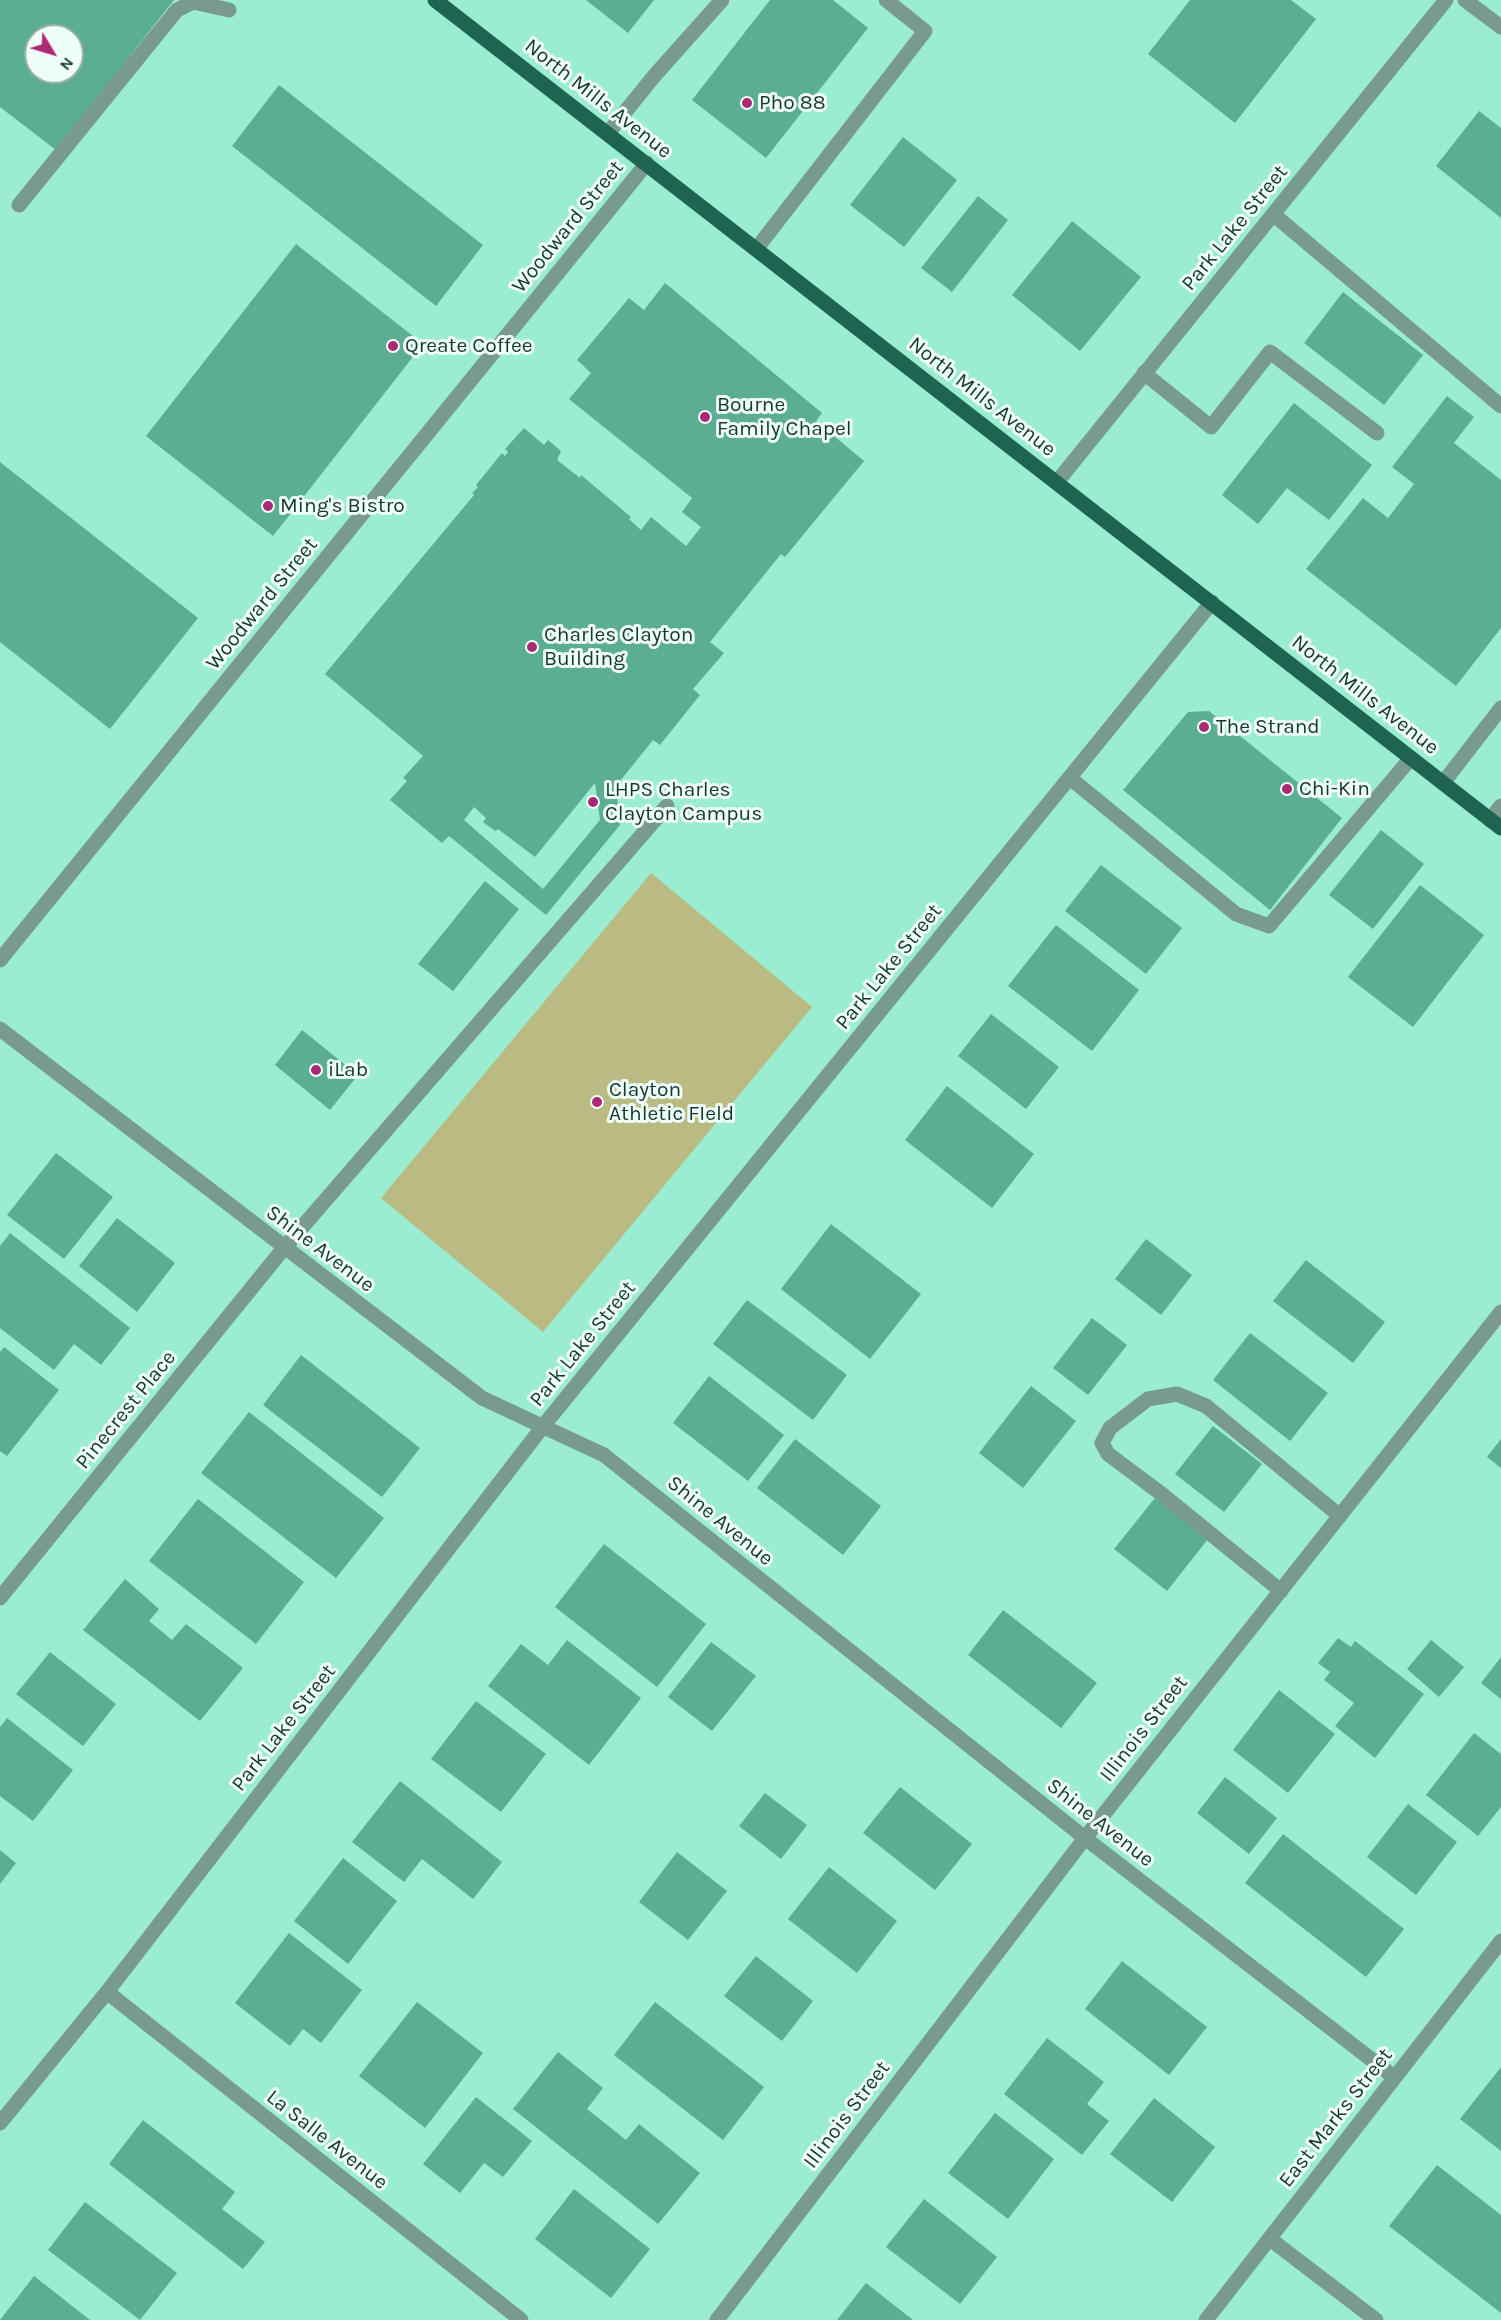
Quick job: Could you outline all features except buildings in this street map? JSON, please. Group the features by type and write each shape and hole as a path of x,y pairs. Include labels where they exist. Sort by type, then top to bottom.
{"main road":[{"name":"North Mills Avenue","path":"435,0 1496,824"}],"street":[{"path":"608,133 655,75 722,0"},
{"path":"757,248 925,31 886,0"},
{"name":"Park Lake Street","path":"1057,482 1446,0"},
{"path":"1465,0 1501,27"},
{"path":"19,205 177,10 193,2 229,10"},
{"name":"Woodward Street","path":"0,960 647,163"},
{"path":"1273,214 1501,406"},
{"path":"1144,373 1211,426 1270,352 1377,433"},
{"name":"Park Lake Street","path":"0,2123 106,1992 544,1425 1212,602"},
{"path":"1443,783 1501,708"},
{"path":"1070,778 1236,914 1269,926 1411,758"},
{"name":"Pinecrest Place","path":"0,1598 284,1248 667,806"},
{"path":"1496,824 1501,806"},
{"name":"Shine Avenue","path":"0,1029 482,1398 604,1455 1085,1838 1394,2077"},
{"name":"Illinois Street","path":"717,2320 1085,1838 1501,1312"},
{"path":"1281,1591 1163,1495 1108,1454 1102,1443 1110,1428 1148,1399 1177,1394 1206,1406 1340,1516"},
{"name":"East Marks Street","path":"1206,2320 1501,1941"},
{"name":"La Salle Avenue","path":"106,1992 521,2320"},
{"path":"1270,2239 1376,2320"}],"green space":[{"name":"Clayton Athletic FIeld","path":"651,873 812,1007 543,1332 381,1198"}],"place":[{"name":"Pho 88","path":"747,103"},
{"name":"Qreate Coffee","path":"393,346"},
{"name":"Bourne Family Chapel","path":"705,417"},
{"name":"Ming's Bistro","path":"268,506"},
{"name":"Charles Clayton Building","path":"532,647"},
{"name":"The Strand","path":"1204,727"},
{"name":"Chi-Kin","path":"1287,789"},
{"name":"LHPS Charles Clayton Campus","path":"593,802"},
{"name":"iLab","path":"316,1070"},
{"name":"Clayton Athletic FIeld","path":"597,1102"}]}
